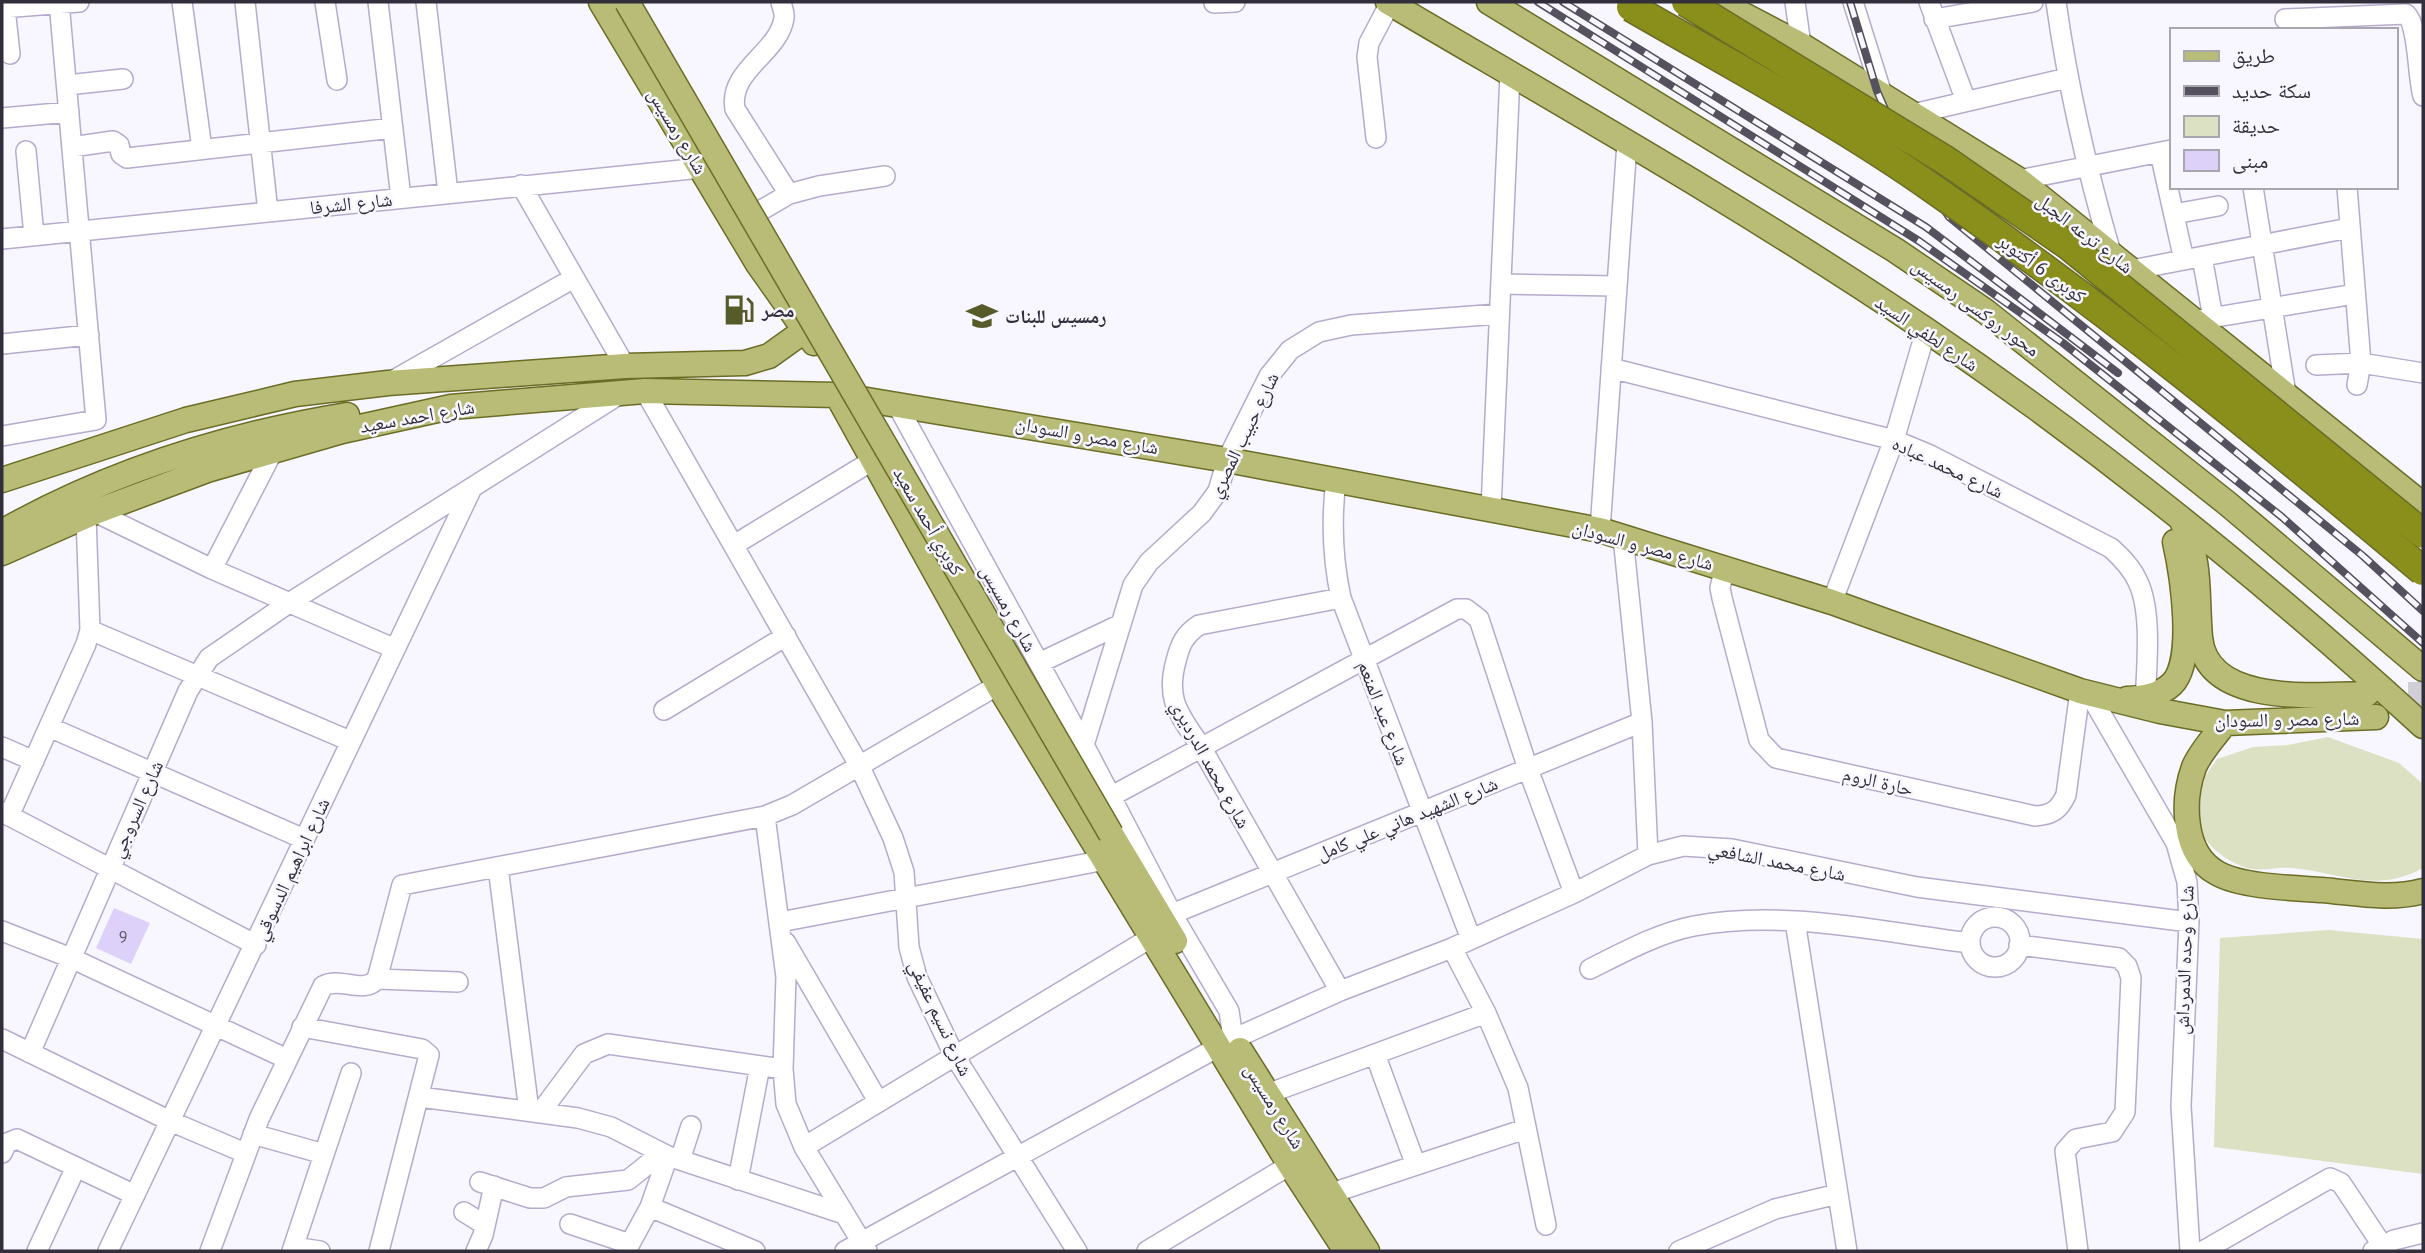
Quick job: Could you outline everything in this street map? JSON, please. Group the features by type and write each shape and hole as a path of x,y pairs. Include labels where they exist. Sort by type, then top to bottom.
{"highway":[{"name":"كوبرى 6 أكتوبر","path":"1686,2 1945,160 2068,245 2423,534"},
{"name":"كوبرى 6 أكتوبر","path":"1632,7 1934,188 2121,326 2281,451 2423,571"}],"main road":[{"name":"شارع رمسيس","path":"601,2 735,225 804,331 846,372 896,402"},
{"name":"كوبري أحمد سعيد","path":"627,2 1111,834 1226,1043"},
{"name":"محور روكسى رمسيس","path":"1489,2 1895,250 1985,311 2228,503 2423,669"},
{"name":"شارع ترعه الجبل","path":"1719,2 1801,45 2019,180 2132,270 2202,319 2286,394 2423,505"},
{"name":"شارع لطفي السيد","path":"1389,3 1627,143 1926,330 2151,493 2376,692 2423,726"},
{"name":"شارع احمد سعيد","path":"2,480 222,410 295,394 388,383 625,366 745,363 769,356 804,331"},
{"name":"شارع احمد سعيد","path":"2,553 90,514 274,449 451,407 633,392 836,395 896,402"},
{"name":"شارع رمسيس","path":"836,395 998,685 1152,937 1226,1043 1267,1094 1346,1251"},
{"name":"شارع مصر و السودان","path":"896,402 1227,460 1612,533 1832,602 2084,692 2119,700 2146,702 2225,723 2376,717"},
{"path":"2,532 110,479 250,433 337,417 451,407"},
{"path":"2,495 53,464"},
{"path":"2146,702 2174,682 2181,666 2185,630 2180,562 2173,528 2151,493"},
{"name":"شارع مصر و السودان","path":"2180,517 2192,543 2199,577 2200,639 2209,666 2221,676 2263,691 2292,695 2376,692"},
{"path":"2376,692 2423,701"},
{"path":"2225,723 2195,765 2191,780 2188,854 2230,879 2371,895 2423,891"},
{"name":"شارع رمسيس","path":"1226,1043 1290,1165 1367,1251"}],"street":[{"path":"2,436 96,420 67,85 66,2 3,8 10,54"},
{"path":"182,2 202,149"},
{"path":"245,2 268,212"},
{"path":"325,2 337,80"},
{"path":"378,2 401,198"},
{"path":"426,2 448,193"},
{"path":"781,2 785,16 779,31 741,80 734,102 735,109 789,194"},
{"path":"1214,3 1235,2"},
{"path":"1796,2 1801,45"},
{"path":"1853,2 1882,94"},
{"path":"1966,101 1932,10 2033,2"},
{"path":"2056,2 2067,78 2086,167 2111,253"},
{"path":"1376,138 1368,50 1375,29 1389,3"},
{"path":"2285,19 2406,14 2413,23 2423,96"},
{"path":"1491,509 1510,74"},
{"path":"1913,114 2067,78"},
{"path":"67,85 123,79"},
{"path":"2,118 69,112"},
{"path":"72,147 113,141 127,158 393,128"},
{"path":"1627,143 1612,368 1612,533 1642,722 1648,855"},
{"path":"26,151 34,236"},
{"path":"2019,180 2166,152 2169,179"},
{"name":"شارع الشرفا","path":"2,239 701,168"},
{"path":"735,225 789,194 885,176"},
{"path":"521,186 625,366"},
{"path":"2170,189 2174,214 2193,258 2202,319 2355,294"},
{"path":"2253,189 2286,394"},
{"path":"2347,189 2361,363 2357,385"},
{"path":"2174,214 2218,206"},
{"path":"2132,270 2349,229"},
{"path":"388,383 574,278"},
{"path":"1501,284 1617,286"},
{"name":"شارع حبيب المصري","path":"1084,745 1126,598 1140,573 1158,552 1202,513 1218,491 1227,460 1269,376 1290,350 1319,332 1351,325 1499,314"},
{"path":"1832,602 1894,440 1926,330"},
{"path":"2,344 89,335"},
{"path":"2316,365 2361,363 2423,373"},
{"name":"شارع محمد عباده","path":"1612,368 1894,440 1930,455 2111,548 2127,563 2138,582 2145,603 2146,702"},
{"name":"شارع السروجي","path":"30,1053 152,772 196,675 209,658 289,603 473,486 633,392"},
{"name":"شارع نسيم عفيفي","path":"633,392 734,545 859,765 893,838 904,872 909,947 917,977 954,1055 1077,1251"},
{"name":"شارع رمسيس","path":"896,402 1084,745 1172,914 1229,1011 1226,1043"},
{"path":"212,569 274,449"},
{"path":"734,545 874,459"},
{"name":"شارع عبد المنعم","path":"1336,480 1331,525 1333,561 1340,598 1471,939"},
{"name":"شارع ابراهيم الدسوقي","path":"108,1251 256,945 393,648 473,486"},
{"path":"256,945 5,814 34,761 90,630 90,514 393,648"},
{"name":"حارة الروم","path":"1724,567 1720,588 1722,598 1759,740 1776,758 2035,816 2049,815 2060,807 2066,794 2084,692"},
{"name":"شارع محمد الدرديري","path":"1340,598 1213,622 1186,633 1170,683 1178,714 1201,747 1340,991"},
{"path":"1110,797 1457,609 1474,612 1574,893"},
{"path":"1039,663 1119,625"},
{"path":"90,630 350,741"},
{"path":"664,710 786,636"},
{"path":"377,979 402,885 765,816 998,685"},
{"name":"شارع وحده الدمرداش","path":"2084,692 2188,854 2189,922 2180,1106 2190,1251"},
{"name":"شارع الشهيد هاني علي كامل","path":"1172,914 1642,722"},
{"path":"49,727 304,839"},
{"path":"2,747 34,761"},
{"path":"765,816 786,977 783,1069 786,1104 804,1147 844,1214 858,1248"},
{"name":"شارع محمد الشافعي","path":"858,1248 1017,1155 1226,1043 1340,991 1452,948 1574,893 1648,855 1683,846 1707,845 1906,886 2189,922"},
{"path":"781,929 907,898 1105,860"},
{"path":"498,867 535,1112"},
{"path":"1999,917 2013,925 2019,945 2008,963 1994,967 1980,962 1970,943 1979,923 1999,917"},
{"path":"1590,969 1637,946 1691,927 1734,920 1795,921 1970,943"},
{"path":"1795,921 1847,1251"},
{"path":"781,929 878,1101"},
{"path":"2,932 71,958 287,1059"},
{"path":"804,1147 1152,937"},
{"path":"2019,945 2119,958 2127,966 2131,978 2125,1112 2112,1132 2076,1139 2065,1151 2078,1251"},
{"path":"1452,948 1486,1013 1518,1088 1546,1225"},
{"path":"210,1251 253,1134 323,986 336,982 365,986 377,979 458,982"},
{"path":"1267,1094 1486,1013"},
{"path":"302,1027 422,1049 429,1059 379,1251"},
{"path":"2,1040 170,1121 245,1153"},
{"path":"535,1112 584,1054 597,1046 621,1045 783,1069"},
{"path":"1375,1054 1415,1163"},
{"path":"738,1180 760,1066"},
{"path":"320,1251 293,1249 351,1073"},
{"path":"420,1097 535,1112 611,1127 670,1156 844,1214"},
{"path":"570,1224 628,1248 650,1207 670,1156 691,1126"},
{"path":"1320,1197 1415,1163 1525,1129"},
{"path":"253,1134 324,1154"},
{"path":"2,1153 6,1143 17,1139 135,1195"},
{"path":"476,1251 485,1224 487,1184 530,1198 544,1198 566,1187 628,1180 670,1156"},
{"path":"1147,1251 1290,1165"},
{"path":"37,1251 76,1167"},
{"path":"2203,1251 2324,1180 2337,1178 2380,1249 2423,1233"},
{"path":"1678,1251 1775,1209 1838,1194"},
{"path":"650,1207 755,1251"},
{"path":"464,1212 485,1224"}],"green space":[{"path":"2328,737 2399,763 2423,784 2423,868 2406,876 2374,881 2293,868 2249,869 2224,857 2199,831 2201,782 2217,759 2253,747 2288,745"},
{"path":"2328,930 2423,939 2423,1174 2214,1147 2220,938"}],"building":[{"path":"114,908 150,923 131,964 96,948"}],"tunnel":[{"path":"2372,694 2423,694"}],"railway":[{"path":"1538,2 1919,241 2063,343 2282,517 2423,643"},
{"path":"1563,2 1926,227 2118,373"},
{"path":"1850,2 1877,91 1899,141 1949,217 2363,556 2423,611"}],"place":[{"name":"مصر","path":"739,310"},
{"name":"رمسيس للبنات","path":"982,316"}]}
